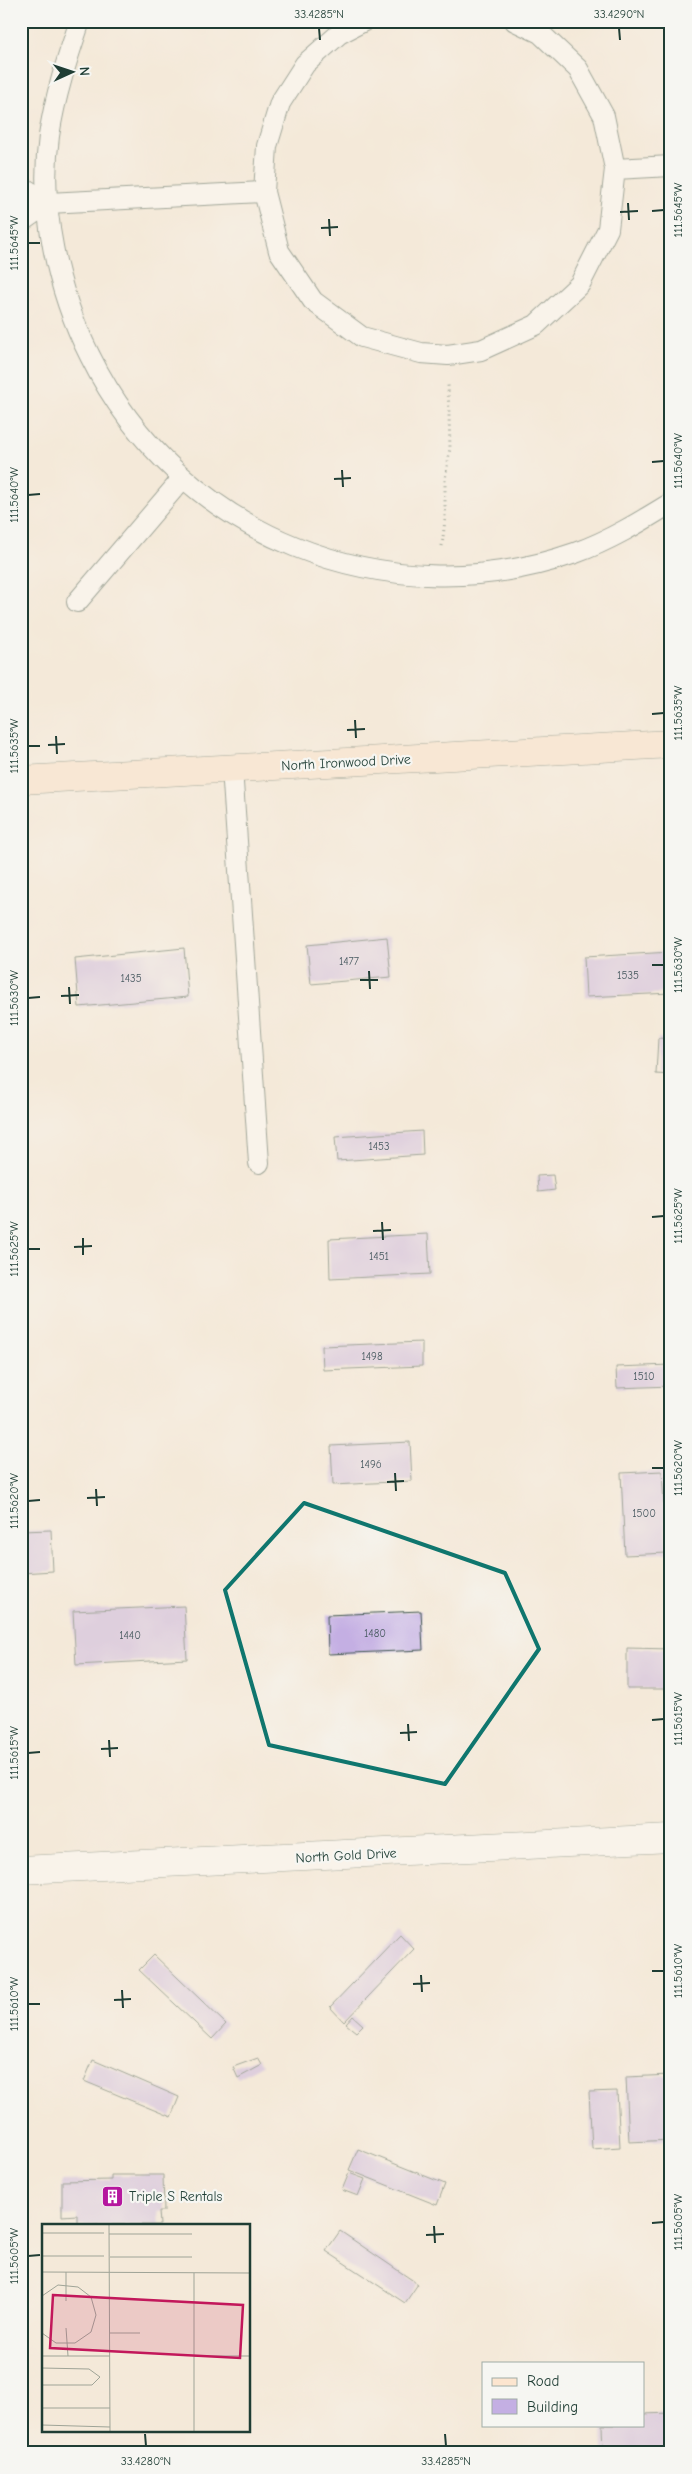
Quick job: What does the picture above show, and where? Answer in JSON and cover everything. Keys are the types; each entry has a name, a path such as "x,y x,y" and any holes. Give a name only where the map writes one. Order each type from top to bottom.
{"street":[{"name":"North Ironwood Drive","path":"21,780 671,744"},
{"name":"North Gold Drive","path":"21,1870 671,1838"}],"lane":[{"path":"80,21 62,72 49,138 48,203 56,265 78,334 102,382 138,434 182,479 230,514 283,543 339,563 399,574 439,576 458,576 518,569 576,553 630,529 671,503"},
{"path":"364,21 339,34 306,64 280,103 266,146 264,192 279,251 313,301 362,337 421,354 448,354 481,350 536,325 580,284 608,229 615,169 604,116 578,70 540,33 515,21"},
{"path":"615,169 671,166"},
{"path":"21,186 48,203"},
{"path":"21,222 48,203 264,192"},
{"path":"77,602 182,479"},
{"path":"232,768 259,1163"}],"path":[{"path":"439,576 445,520 445,480 450,448 448,354"}],"highlighted area":[{"path":"304,1503 505,1573 539,1649 445,1784 269,1745 225,1590"}],"building":[{"path":"387,937 391,977 311,984 307,945"},
{"path":"184,948 188,997 79,1007 75,959"},
{"path":"671,952 671,993 586,997 584,957"},
{"path":"658,1038 671,1039 671,1075 656,1074"},
{"path":"422,1131 423,1155 337,1161 335,1137"},
{"path":"553,1175 555,1190 538,1192 537,1176"},
{"path":"428,1234 430,1274 330,1279 329,1239"},
{"path":"422,1342 422,1366 323,1370 322,1346"},
{"path":"671,1365 671,1386 617,1388 616,1367"},
{"path":"410,1442 412,1481 333,1485 331,1446"},
{"path":"662,1471 667,1553 625,1555 621,1473"},
{"path":"51,1530 53,1571 21,1573 21,1531"},
{"path":"184,1606 187,1659 76,1665 73,1611"},
{"path":"421,1611 423,1650 328,1654 327,1615"},
{"path":"627,1648 671,1649 671,1689 627,1689"},
{"path":"400,1934 414,1949 344,2022 330,2007"},
{"path":"154,1955 226,2024 212,2039 139,1970"},
{"path":"353,2016 363,2025 356,2032 346,2024"},
{"path":"258,2058 262,2065 238,2078 233,2067"},
{"path":"93,2060 179,2097 171,2117 84,2081"},
{"path":"671,2075 671,2140 629,2142 626,2077"},
{"path":"617,2091 620,2147 592,2149 589,2092"},
{"path":"358,2149 445,2184 437,2205 349,2170"},
{"path":"349,2173 365,2179 358,2196 342,2190"},
{"name":"Triple S Rentals","path":"111,2175 163,2175 164,2211 159,2211 160,2224 77,2224 77,2215 62,2216 62,2181 111,2180"},
{"path":"340,2231 418,2284 405,2303 326,2251"},
{"path":"671,2413 671,2453 603,2453 602,2426 644,2426 644,2414"}],"place":[{"name":"Triple S Rentals","path":"113,2196"}]}
